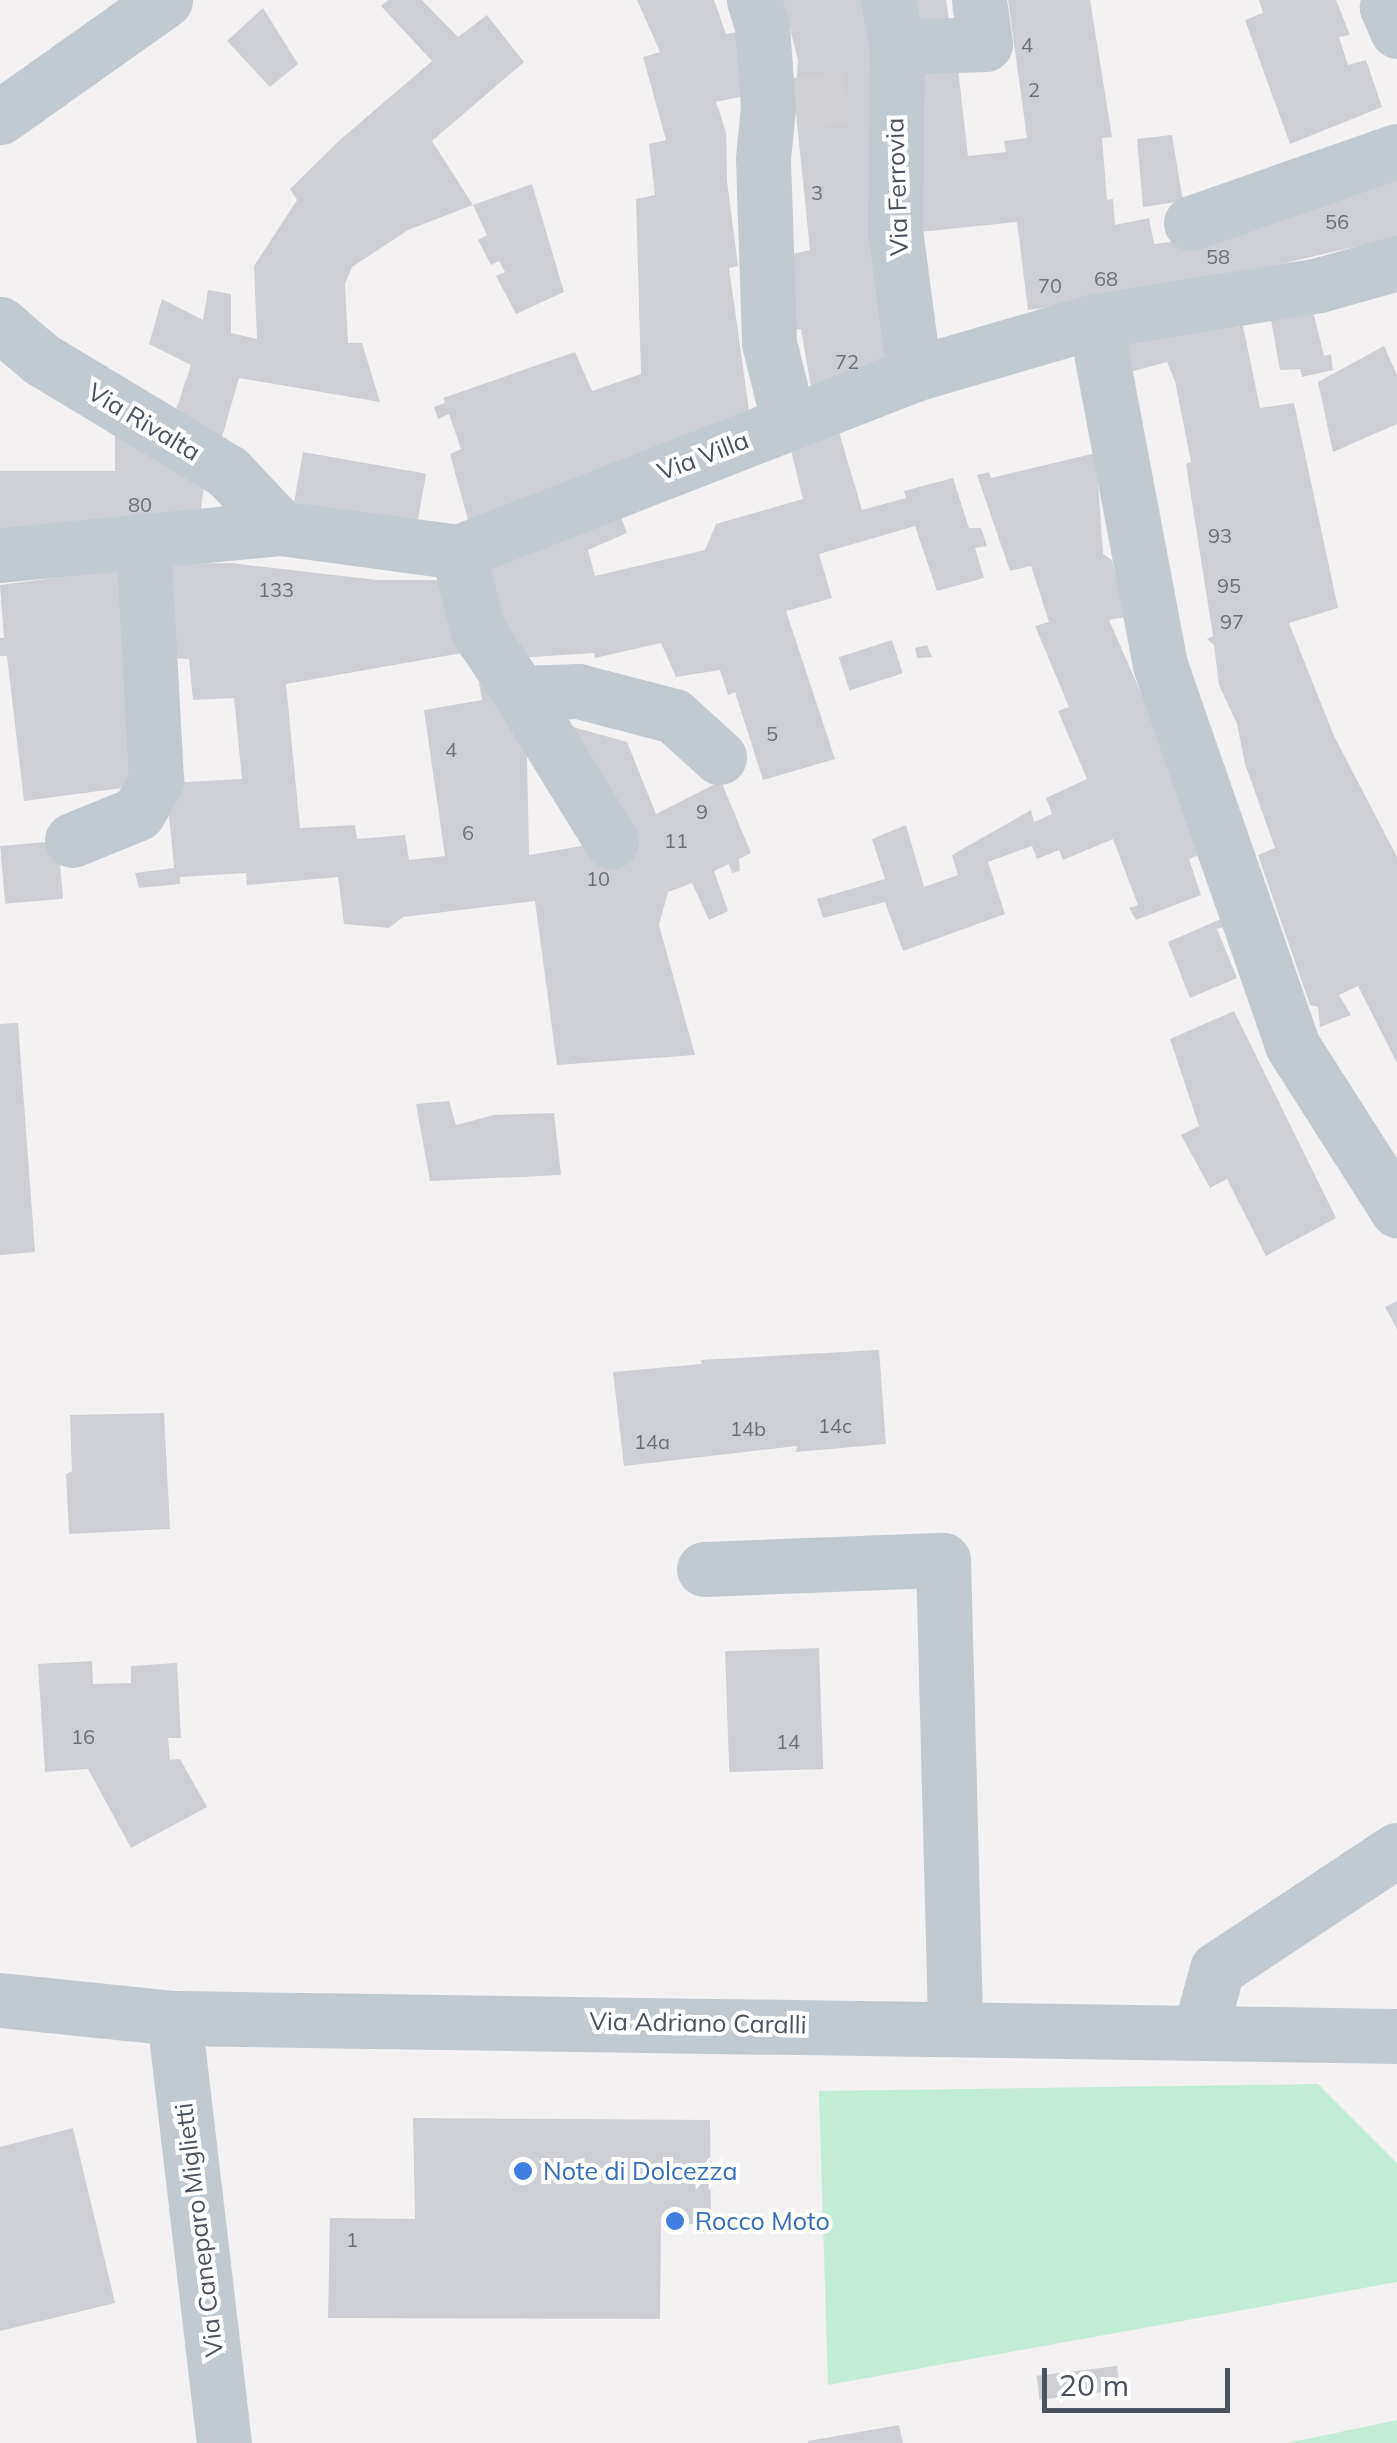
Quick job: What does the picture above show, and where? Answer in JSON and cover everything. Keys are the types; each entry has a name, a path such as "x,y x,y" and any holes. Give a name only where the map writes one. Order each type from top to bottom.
{"street":[{"path":"0,116 166,0"},
{"path":"754,0 762,27 768,106 763,159 769,343 788,422"},
{"path":"892,24 986,44 980,0"},
{"path":"1395,0 1387,6 1397,31"},
{"name":"Via Ferrovia","path":"892,24 895,230 914,374"},
{"path":"1191,222 1397,151"},
{"name":"Via Villa","path":"0,555 281,528 458,552 914,374 1094,321 1319,286 1397,262"},
{"path":"1094,321 1160,664 1292,1045 1397,1210"},
{"name":"Via Rivalta","path":"0,324 41,360 228,472 281,528"},
{"path":"72,840 138,814 156,780 143,539"},
{"path":"458,552 478,631 611,841"},
{"path":"520,694 578,691 674,716 720,756"},
{"path":"704,1569 943,1560 955,2028"},
{"path":"1200,2031 1217,1968 1397,1850"},
{"name":"Via Adriano Caralli","path":"0,2000 174,2018 1397,2036"},
{"name":"Via Caneparo Miglietti","path":"174,2018 224,2443"}],"green space":[{"path":"1318,2084 1397,2163 1397,2282 828,2385 819,2091"},
{"path":"1397,2420 1397,2443 1288,2443"}],"building":[{"path":"388,0 422,0 458,37 487,15 524,62 432,141 473,205 408,230 352,267 345,284 348,343 362,343 380,402 239,378 218,451 172,422 191,365 149,344 162,299 203,320 208,290 231,294 231,333 257,339 254,266 297,200 290,189 432,61 381,6"},
{"path":"637,0 714,0 726,34 738,32 754,94 716,102 726,132 727,181 738,266 729,268 750,417 469,524 450,454 461,449 449,414 438,419 434,407 445,403 443,398 575,352 592,391 641,374 636,199 655,195 649,144 666,140 643,57 660,52"},
{"path":"783,0 875,0 890,368 812,393 801,329 789,331 784,256 810,250 795,104 798,60"},
{"path":"898,0 946,0 950,27 923,32"},
{"path":"1008,0 1090,0 1112,137 1102,138 1107,200 1113,199 1115,225 1149,218 1154,244 1210,237 1397,173 1397,237 1142,296 1028,310 1017,222 909,233 920,73 958,69 968,156 1006,152 1004,141 1027,138"},
{"path":"1259,0 1336,0 1350,35 1339,37 1348,65 1366,60 1382,107 1290,144 1245,20 1263,13"},
{"path":"263,8 298,64 270,87 227,41"},
{"path":"1172,135 1183,201 1143,207 1137,139"},
{"path":"532,184 564,292 516,314 496,276 505,272 499,261 491,265 478,240 487,235 473,205"},
{"path":"1313,311 1324,356 1331,354 1333,370 1302,377 1300,369 1280,370 1271,320"},
{"path":"1243,326 1260,408 1294,403 1338,608 1289,623 1334,736 1397,857 1397,1063 1358,986 1339,995 1351,1015 1320,1027 1318,1007 1310,1005 1258,855 1275,848 1245,764 1237,724 1219,685 1214,645 1207,639 1213,636 1186,464 1191,462 1175,381 1167,362 1126,373 1113,340"},
{"path":"1384,346 1397,375 1397,424 1333,452 1318,382"},
{"path":"115,417 205,479 200,516 0,529 0,471 115,471"},
{"path":"836,422 862,510 906,498 904,491 953,478 969,528 981,528 987,546 975,548 984,578 937,591 915,526 819,554 832,598 786,611 835,759 763,780 735,692 728,695 720,670 676,677 661,643 595,658 594,653 517,658 477,568 616,503 627,533 588,550 595,576 705,550 716,524 803,499 788,438"},
{"path":"303,452 426,474 417,524 294,502"},
{"path":"1096,453 1103,554 1112,560 1126,617 1109,620 1210,850 1189,859 1201,895 1136,920 1129,908 1138,905 1113,839 1063,860 1059,850 1037,859 1032,846 988,862 1005,914 903,951 885,902 823,918 817,899 885,879 872,839 906,825 924,887 958,875 952,855 1031,810 1034,822 1052,814 1046,798 1087,779 1058,711 1069,707 1035,626 1049,622 1031,566 1010,571 977,475 989,472 991,478"},
{"path":"231,563 377,580 448,580 462,653 286,684 300,828 355,825 357,839 405,835 409,860 445,856 424,710 482,700 479,683 489,674 527,757 529,855 611,841 555,722 627,742 656,814 721,781 751,853 739,859 740,871 732,873 729,864 714,871 728,911 709,920 692,883 668,892 659,925 695,1055 557,1065 535,901 403,917 389,928 344,924 338,877 247,885 246,873 180,877 180,884 139,888 135,873 174,868 166,783 242,779 234,698 193,700 189,659 162,658 162,564"},
{"path":"123,569 144,785 24,801 7,656 0,656 0,638 4,638 0,585"},
{"path":"892,640 903,673 850,691 839,657"},
{"path":"927,645 932,657 917,658 915,648"},
{"path":"58,841 63,899 5,904 0,846"},
{"path":"1221,919 1223,927 1217,929 1237,978 1190,998 1168,942"},
{"path":"1234,1011 1336,1218 1266,1256 1227,1179 1210,1188 1181,1135 1199,1126 1170,1039"},
{"path":"18,1023 35,1252 0,1255 0,1024"},
{"path":"449,1101 456,1125 494,1115 554,1113 561,1175 430,1181 416,1104"},
{"path":"1397,1301 1397,1329 1385,1307"},
{"path":"879,1350 886,1444 796,1452 797,1446 624,1466 613,1372 702,1364 701,1360"},
{"path":"164,1413 170,1529 69,1534 66,1474 72,1471 70,1415"},
{"path":"819,1648 823,1769 729,1772 725,1651"},
{"path":"92,1661 93,1684 131,1683 131,1666 177,1663 181,1738 168,1738 170,1760 180,1759 207,1807 131,1848 88,1769 45,1772 38,1664"},
{"path":"413,2118 710,2120 711,2224 661,2224 660,2319 328,2318 330,2218 415,2219"},
{"path":"73,2128 115,2303 0,2331 0,2147"},
{"path":"1117,2366 1120,2390 1040,2400 1037,2376"},
{"path":"899,2425 903,2443 808,2443 808,2441"}],"tunnel":[{"path":"795,104 876,93"}],"place":[{"name":"Note di Dolcezza","path":"523,2171"},
{"name":"Rocco Moto","path":"675,2221"}]}
